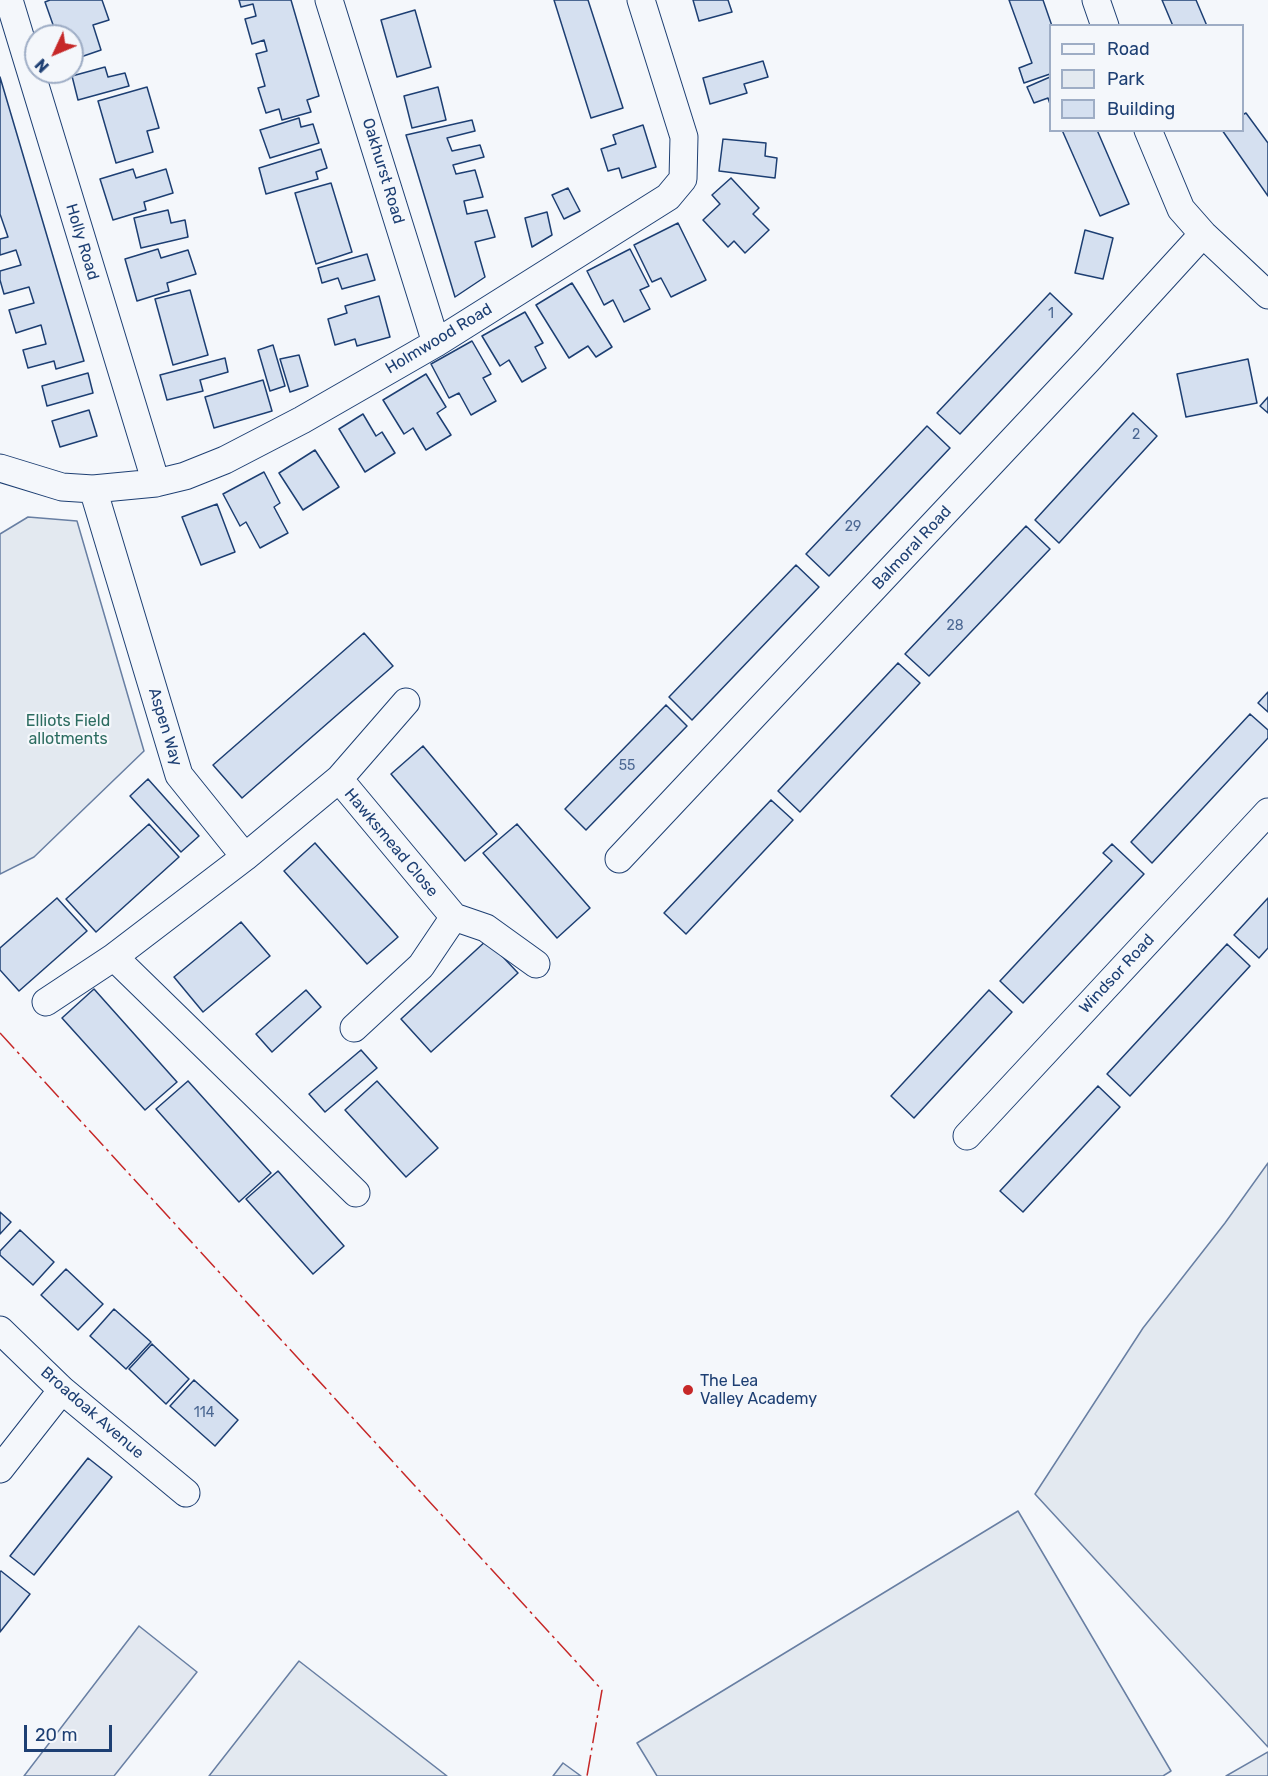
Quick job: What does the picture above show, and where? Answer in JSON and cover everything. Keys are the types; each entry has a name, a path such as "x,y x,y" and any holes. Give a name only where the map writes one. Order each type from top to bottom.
{"street":[{"name":"Holly Road","path":"9,0 156,483"},
{"name":"Oakhurst Road","path":"329,0 436,343"},
{"name":"Holmwood Road","path":"0,468 62,487 93,489 156,483 185,476 225,460 302,420 436,343 668,197 683,178 684,137 641,0"},
{"path":"1096,0 1105,24"},
{"path":"1149,132 1181,209 1203,234 1268,296"},
{"name":"Balmoral Road","path":"619,859 1072,378 1203,234"},
{"name":"Aspen Way","path":"93,489 179,775 245,857"},
{"path":"339,779 406,702"},
{"name":"Hawksmead Close","path":"245,857 339,779 454,917"},
{"name":"Windsor Road","path":"966,1136 1268,812"},
{"path":"46,1002 114,957 245,857"},
{"path":"354,1028 421,966 454,917 486,928 536,963"},
{"path":"114,957 356,1193"},
{"name":"Broadoak Avenue","path":"0,1330 62,1390 186,1493"},
{"path":"0,1469 62,1390"}],"green space":[{"name":"Elliots Field allotments","path":"28,517 77,521 144,751 34,857 0,874 0,534"},
{"path":"1268,1163 1268,1747 1035,1494 1143,1328 1225,1223"},
{"path":"1018,1511 1171,1771 1163,1776 657,1776 637,1743"},
{"path":"299,1661 447,1776 209,1776"},
{"path":"1268,1752 1268,1776 1226,1776"},
{"path":"563,1763 581,1776 553,1776"}],"shaded area":[{"path":"139,1626 197,1672 114,1776 24,1776"}],"building":[{"path":"50,0 102,0 109,20 93,25 101,50 84,56 84,24 53,24 45,2"},
{"path":"239,0 291,0 319,96 307,100 311,112 282,120 279,109 266,113 258,88 265,86 256,54 267,51 264,40 252,44 245,19 256,16 253,4 241,7"},
{"path":"554,0 588,0 623,108 591,118"},
{"path":"693,0 728,0 732,12 699,21"},
{"path":"1009,0 1043,0 1051,24 1049,24 1049,74 1024,83 1019,68 1032,63"},
{"path":"1162,0 1196,0 1206,24 1172,24"},
{"path":"415,10 431,67 397,77 381,20"},
{"path":"763,61 768,77 744,84 747,93 710,104 703,78"},
{"path":"105,67 108,77 125,73 129,86 78,100 74,84 84,84 84,73"},
{"path":"0,77 84,361 56,369 54,361 28,368 23,350 46,344 41,325 16,333 9,310 34,303 29,287 4,294 0,280 0,271 21,265 16,250 0,255 0,239 8,237 0,214"},
{"path":"1049,77 1049,101 1048,98 1034,103 1027,87"},
{"path":"147,87 159,128 147,131 153,152 116,163 98,101"},
{"path":"438,87 446,120 412,128 404,96"},
{"path":"1246,113 1268,143 1268,196 1223,132 1244,132 1244,114"},
{"path":"299,118 301,127 313,124 319,143 270,158 260,130"},
{"path":"472,120 475,131 447,138 452,151 480,145 484,157 453,165 456,174 475,170 483,197 464,201 467,214 487,210 495,237 475,242 485,277 455,297 406,135"},
{"path":"643,125 656,167 622,178 619,168 608,171 601,149 616,144 613,135"},
{"path":"1063,132 1098,132 1129,204 1100,216"},
{"path":"723,139 766,143 765,156 777,158 775,178 719,171"},
{"path":"321,149 327,168 316,172 318,179 266,194 259,168"},
{"path":"133,169 136,178 166,169 173,193 144,202 146,210 113,220 100,179"},
{"path":"731,178 759,208 753,214 769,230 745,253 734,241 728,247 703,220 720,204 712,195"},
{"path":"331,183 352,252 316,264 295,193"},
{"path":"568,188 580,211 564,219 552,195"},
{"path":"168,210 171,223 185,220 188,237 141,248 134,218"},
{"path":"547,212 552,235 532,247 525,218"},
{"path":"678,223 706,280 671,297 661,278 652,282 634,245"},
{"path":"1085,230 1113,238 1103,279 1075,273"},
{"path":"158,249 161,258 188,250 196,274 167,283 169,291 137,301 125,259"},
{"path":"630,249 649,286 640,290 650,309 624,322 613,300 604,305 587,271"},
{"path":"367,254 375,280 342,289 338,278 322,283 318,268"},
{"path":"572,283 612,347 596,357 588,346 569,358 536,305"},
{"path":"190,290 208,355 173,365 155,299"},
{"path":"1050,293 1072,314 960,434 937,413"},
{"path":"379,296 390,337 357,346 355,339 335,345 328,319 347,313 345,306"},
{"path":"525,312 543,343 535,347 546,368 522,382 509,360 500,366 482,336"},
{"path":"472,341 491,374 483,378 496,401 471,415 459,393 449,398 431,364"},
{"path":"273,345 285,386 270,391 258,350"},
{"path":"299,355 308,386 290,392 280,359"},
{"path":"225,358 228,372 200,380 203,391 167,400 160,375"},
{"path":"1248,359 1257,403 1186,417 1177,374"},
{"path":"88,373 93,393 47,406 42,386"},
{"path":"426,374 446,407 437,413 451,435 426,450 413,428 404,434 383,400"},
{"path":"263,380 272,411 214,428 205,397"},
{"path":"1268,397 1268,413 1260,406"},
{"path":"89,410 97,436 60,447 52,421"},
{"path":"1133,413 1157,436 1059,543 1035,520"},
{"path":"363,414 376,436 382,432 395,453 365,472 339,429"},
{"path":"927,426 950,448 829,576 806,554"},
{"path":"315,450 339,487 303,510 279,473"},
{"path":"264,472 280,503 274,507 288,533 260,548 246,522 240,526 223,494"},
{"path":"217,504 235,552 201,565 182,517"},
{"path":"1026,526 1050,549 929,676 905,654"},
{"path":"796,565 819,587 692,720 669,697"},
{"path":"364,633 393,666 242,798 213,765"},
{"path":"898,663 920,683 800,812 778,791"},
{"path":"1268,692 1268,712 1258,703"},
{"path":"666,705 687,726 586,830 565,809"},
{"path":"1250,714 1268,730 1268,738 1152,863 1131,842"},
{"path":"423,746 497,834 465,861 391,774"},
{"path":"148,779 199,836 181,852 130,796"},
{"path":"771,800 793,820 686,934 664,913"},
{"path":"149,824 179,857 96,932 66,899"},
{"path":"517,824 590,908 557,938 483,853"},
{"path":"315,843 398,937 367,964 284,871"},
{"path":"1112,844 1144,874 1023,1003 1000,981 1112,861 1103,853"},
{"path":"57,898 87,931 19,991 0,970 0,948"},
{"path":"1268,898 1268,948 1259,958 1234,935"},
{"path":"241,922 270,956 203,1012 174,977"},
{"path":"487,940 518,973 431,1052 401,1019"},
{"path":"1227,944 1250,966 1130,1096 1107,1074"},
{"path":"94,989 177,1082 145,1110 62,1018"},
{"path":"306,990 321,1007 272,1052 256,1034"},
{"path":"989,990 1012,1012 914,1118 891,1096"},
{"path":"361,1050 377,1068 325,1112 309,1094"},
{"path":"188,1081 271,1173 239,1202 156,1109"},
{"path":"377,1081 438,1148 406,1177 345,1110"},
{"path":"1098,1086 1120,1107 1023,1212 1000,1191"},
{"path":"278,1171 344,1246 313,1274 246,1199"},
{"path":"0,1212 11,1222 0,1234"},
{"path":"20,1230 54,1262 33,1285 0,1255 0,1251"},
{"path":"66,1269 103,1304 78,1330 41,1295"},
{"path":"114,1309 151,1342 126,1369 90,1336"},
{"path":"152,1344 189,1379 166,1404 129,1369"},
{"path":"194,1380 238,1420 215,1446 170,1406"},
{"path":"88,1458 112,1477 34,1575 10,1556"},
{"path":"0,1572 30,1594 0,1632"}],"power":[{"path":"0,1033 602,1690 587,1776"}],"place":[{"name":"The Lea Valley Academy","path":"688,1390"}]}
